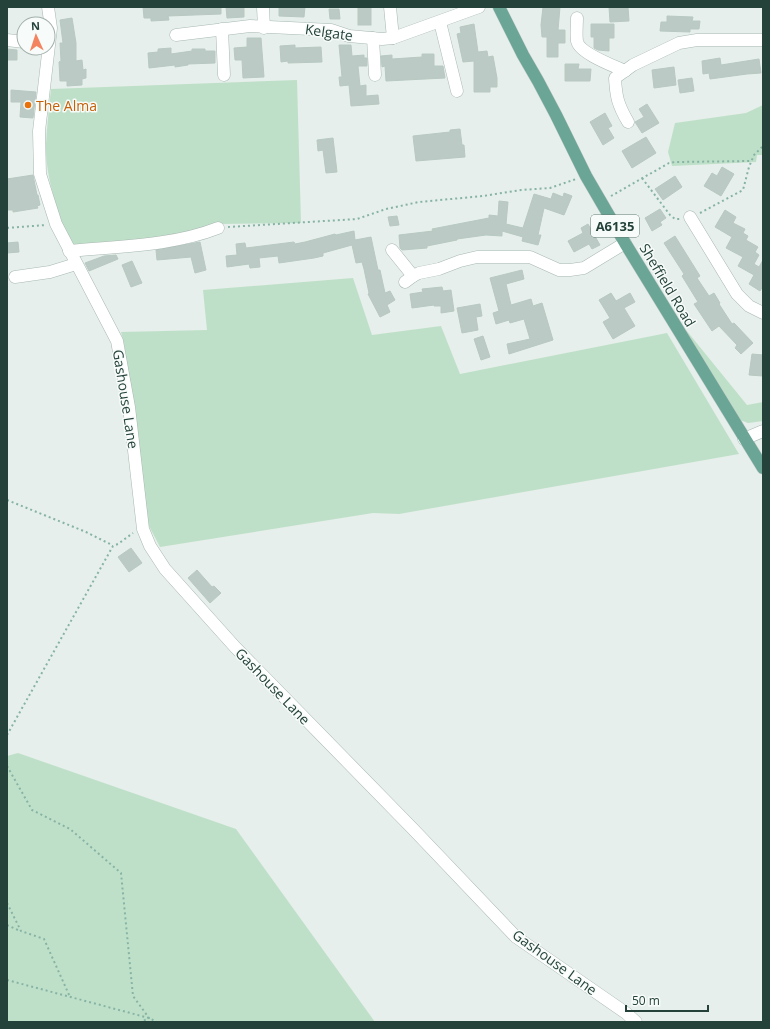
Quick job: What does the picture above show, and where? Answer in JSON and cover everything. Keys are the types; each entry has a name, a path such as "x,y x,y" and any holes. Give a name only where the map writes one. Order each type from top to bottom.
{"main road":[{"name":"Sheffield Road","path":"499,7 523,55 556,114 586,176 625,243 763,468"}],"street":[{"path":"263,7 264,28"},
{"path":"390,7 393,38"},
{"name":"Kelgate","path":"176,35 250,26 264,28 331,30 349,36 393,38 479,7"},
{"path":"577,18 577,41 579,46 585,52 625,71"},
{"path":"440,22 457,91"},
{"path":"222,29 224,75"},
{"path":"373,38 375,75"},
{"path":"628,122 619,106 616,94 615,78 625,71 678,43 697,40 763,40"},
{"name":"Gashouse Lane","path":"47,56 39,131 40,174 56,224 117,341 129,407 143,529 150,546 165,569 235,648 516,936 626,1013 636,1022"},
{"path":"690,218 737,294 749,306 763,313"},
{"path":"69,251 164,241 203,234 218,228"},
{"path":"392,250 409,279 419,273 439,269 460,261 477,257 530,257 560,270 584,268 625,243"},
{"path":"15,276 50,272 76,264"},
{"path":"744,439 763,432"}],"path":[{"path":"642,178 670,215 676,219 690,218 743,190 751,161 754,155 763,146"},
{"path":"601,202 669,163 751,161"},
{"path":"218,228 357,219 386,209 419,202 550,188 586,176"},
{"path":"7,228 56,224"},
{"path":"7,500 86,532 113,546"},
{"path":"7,735 113,546 134,532 143,529"},
{"path":"7,766 32,810 70,829 121,873 133,996 149,1018"},
{"path":"7,903 21,931"},
{"path":"7,926 44,939 70,997"},
{"path":"7,980 149,1018 157,1022"},
{"path":"141,1022 149,1018"}],"green space":[{"path":"297,80 301,223 220,224 156,238 70,245 50,183 46,157 47,124 51,89"},
{"path":"763,105 763,155 757,155 756,162 672,166 668,152 675,123 746,113"},
{"path":"353,278 372,335 441,326 460,374 667,333 739,454 399,514 373,513 160,547 148,524 124,343 121,332 207,330 203,290"},
{"path":"683,330 686,330 747,405 763,402 763,421 748,423 740,420"},
{"path":"18,753 236,829 375,1022 7,1022 7,756"}],"building":[{"path":"143,7 221,7 221,14 168,16 169,20 151,21 151,18 144,18"},
{"path":"226,7 244,7 244,17 227,18"},
{"path":"279,7 305,7 304,17 279,16"},
{"path":"358,7 371,7 371,25 358,25"},
{"path":"543,7 560,7 558,30 565,30 565,43 558,43 558,57 547,57 547,37 542,37 541,25"},
{"path":"609,7 628,7 629,21 610,22"},
{"path":"329,9 339,9 340,19 330,19"},
{"path":"667,16 693,17 692,21 700,21 699,29 690,29 690,32 660,31 661,22 667,22"},
{"path":"72,18 76,43 76,61 82,60 83,70 86,69 86,78 82,79 82,85 67,86 67,81 60,81 60,43 63,43 60,20"},
{"path":"474,24 478,52 487,51 488,57 493,56 497,87 490,87 490,92 474,92 474,61 463,62 457,34 461,33 460,27"},
{"path":"591,24 614,24 614,38 609,38 609,51 594,48 594,37 591,37"},
{"path":"247,38 261,38 264,77 243,78 242,60 235,60 234,48 247,47"},
{"path":"295,45 295,48 321,47 322,62 281,62 280,46"},
{"path":"339,45 351,45 352,56 364,55 364,58 367,58 367,66 358,66 360,86 366,85 366,96 378,95 379,104 351,106 349,85 340,86 339,77 342,77"},
{"path":"171,48 171,54 192,51 192,49 215,51 215,63 149,68 148,53 158,52 158,49"},
{"path":"7,49 16,50 17,60 7,60"},
{"path":"422,54 434,54 434,66 443,66 445,78 386,81 385,66 382,67 381,56 392,55 392,59 422,57"},
{"path":"720,58 721,65 759,59 761,73 710,79 709,73 703,74 702,61"},
{"path":"565,64 579,64 578,69 591,69 590,81 565,81"},
{"path":"674,67 676,85 654,88 652,70"},
{"path":"692,78 694,91 680,93 678,80"},
{"name":"The Alma","path":"11,90 36,92 33,118 20,117 21,102 11,102"},
{"path":"647,104 659,123 642,133 635,122 644,117 639,109"},
{"path":"605,113 612,126 608,128 614,138 603,145 590,122"},
{"path":"460,129 465,157 416,161 413,136 450,132 450,130"},
{"path":"646,137 656,153 632,168 622,151"},
{"path":"333,138 337,172 326,173 323,150 318,151 317,140"},
{"path":"722,167 734,174 721,196 704,186 712,173 717,176"},
{"path":"33,175 40,205 37,206 38,208 13,212 13,210 7,210 7,179"},
{"path":"675,176 682,187 663,200 655,189"},
{"path":"553,193 563,197 564,193 572,196 564,215 544,208 538,235 541,235 538,245 522,241 523,237 502,231 502,236 486,235 457,239 427,246 427,248 402,250 400,248 399,235 433,231 432,229 489,218 489,215 498,216 499,201 508,202 506,224 523,228 534,194 551,199"},
{"path":"660,209 666,218 660,222 662,225 652,231 645,218"},
{"path":"725,210 736,217 733,223 745,229 743,233 748,236 746,240 758,247 755,252 759,255 754,264 759,267 763,260 763,286 760,291 749,284 754,275 738,266 743,257 726,248 732,237 715,227"},
{"path":"397,216 399,225 390,226 388,217"},
{"path":"588,224 600,245 592,249 589,244 574,252 568,241 583,233 581,228"},
{"path":"354,231 355,240 371,237 378,270 380,270 385,293 390,291 395,300 387,305 390,312 380,317 368,294 362,262 356,263 352,245 323,253 323,256 314,258 279,263 278,256 259,258 260,267 250,268 249,264 227,267 226,256 237,255 236,244 245,243 246,248 294,242 295,244"},
{"path":"675,236 700,276 697,278 709,296 714,293 732,324 734,323 753,343 741,354 735,348 737,345 719,326 712,331 694,304 698,302 682,276 684,274 664,243"},
{"path":"18,242 19,252 7,253 7,243"},
{"path":"200,242 206,270 195,273 191,257 157,260 156,250"},
{"path":"116,255 118,259 89,271 85,263 104,256"},
{"path":"132,261 142,283 131,287 122,265"},
{"path":"522,270 524,279 506,284 511,305 531,299 533,306 542,303 553,340 509,354 507,344 530,339 524,319 510,323 509,320 496,324 493,313 499,311 490,278"},
{"path":"442,287 443,291 451,290 454,311 441,313 441,306 434,305 412,308 410,294 423,292 422,289"},
{"path":"611,293 616,301 630,293 635,302 624,308 635,326 613,339 603,322 610,318 599,300"},
{"path":"480,304 482,316 476,317 478,330 462,333 457,308"},
{"path":"483,336 490,357 481,360 474,339"},
{"path":"752,354 763,355 763,376 749,375"},
{"path":"131,548 142,563 129,572 118,557"},
{"path":"197,570 212,587 214,586 221,593 210,603 188,578"}],"place":[{"name":"The Alma","path":"28,105"}]}
